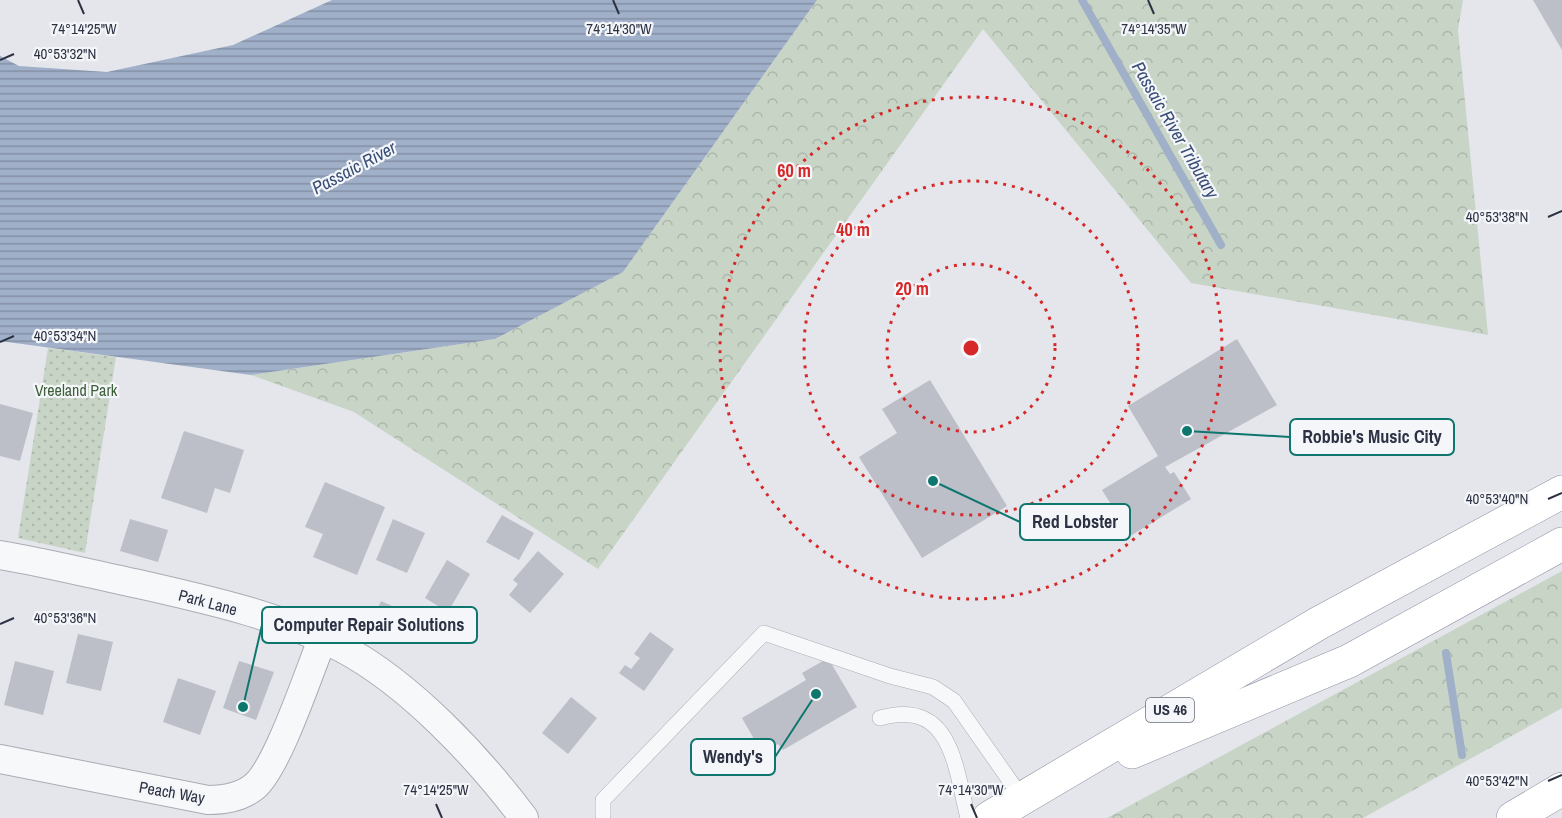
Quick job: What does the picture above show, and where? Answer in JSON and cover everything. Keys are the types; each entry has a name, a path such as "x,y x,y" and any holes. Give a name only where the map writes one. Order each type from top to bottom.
{"highway":[{"name":"US 46","path":"989,818 1319,623 1562,492"},
{"path":"1022,798 1348,661 1562,544"},
{"path":"1513,818 1562,789"}],"street":[{"name":"Park Lane","path":"0,555 200,598 278,622 342,648 391,681 433,717 524,818"},
{"name":"Peach Way","path":"0,759 208,800 223,800 244,793 256,785 270,767 322,640"}],"lane":[{"path":"603,816 603,800 764,633 890,676 933,687 954,701 1022,798"},
{"path":"880,718 896,714 921,716 943,733 953,759 968,818"}],"green space":[{"path":"817,0 1463,0 1458,30 1488,335 1191,283 983,29 598,569 354,412 251,375 495,339 623,272"},
{"name":"Vreeland Park","path":"48,348 116,357 85,553 18,538"},
{"path":"1562,571 1562,708 1363,818 1107,818"}],"water":[{"name":"Passaic River","path":"332,0 817,0 623,272 495,339 251,375 0,341 0,56 19,66 107,72 233,45"}],"building":[{"path":"1533,0 1562,0 1562,50"},
{"path":"1237,339 1277,405 1165,467 1170,474 1174,472 1191,499 1127,538 1110,511 1114,509 1102,490 1158,456 1128,406"},
{"path":"930,380 1007,506 922,558 859,457 897,433 882,409"},
{"path":"0,404 33,413 20,461 0,456"},
{"path":"184,431 244,450 230,493 215,488 207,513 161,498"},
{"path":"325,482 385,507 357,575 313,557 323,534 305,527"},
{"path":"502,515 534,533 519,560 486,542"},
{"path":"130,519 168,530 158,562 120,551"},
{"path":"393,519 425,533 407,573 376,560"},
{"path":"538,551 564,574 530,613 509,595 518,584 513,580"},
{"path":"447,560 470,574 448,612 425,598"},
{"path":"381,601 399,609 387,636 369,628"},
{"path":"650,632 674,649 644,691 619,673 625,665 631,669 640,658 634,654"},
{"path":"78,634 113,642 101,691 66,683"},
{"path":"828,658 857,707 783,750 778,744 762,753 742,718 806,680 802,673"},
{"path":"15,661 54,671 43,715 4,705"},
{"path":"239,661 274,672 256,720 223,708"},
{"path":"178,678 216,691 200,735 163,722"},
{"path":"571,697 597,718 568,754 542,733"}],"waterway":[{"name":"Passaic River Tributary","path":"1082,0 1221,245"},
{"name":"Passaic River Tributary","path":"1446,653 1462,755"}],"place":[{"name":"Robbie's Music City","path":"1187,431"},
{"name":"Red Lobster","path":"933,481"},
{"name":"Wendy's","path":"816,694"},
{"name":"Computer Repair Solutions","path":"243,707"}]}
